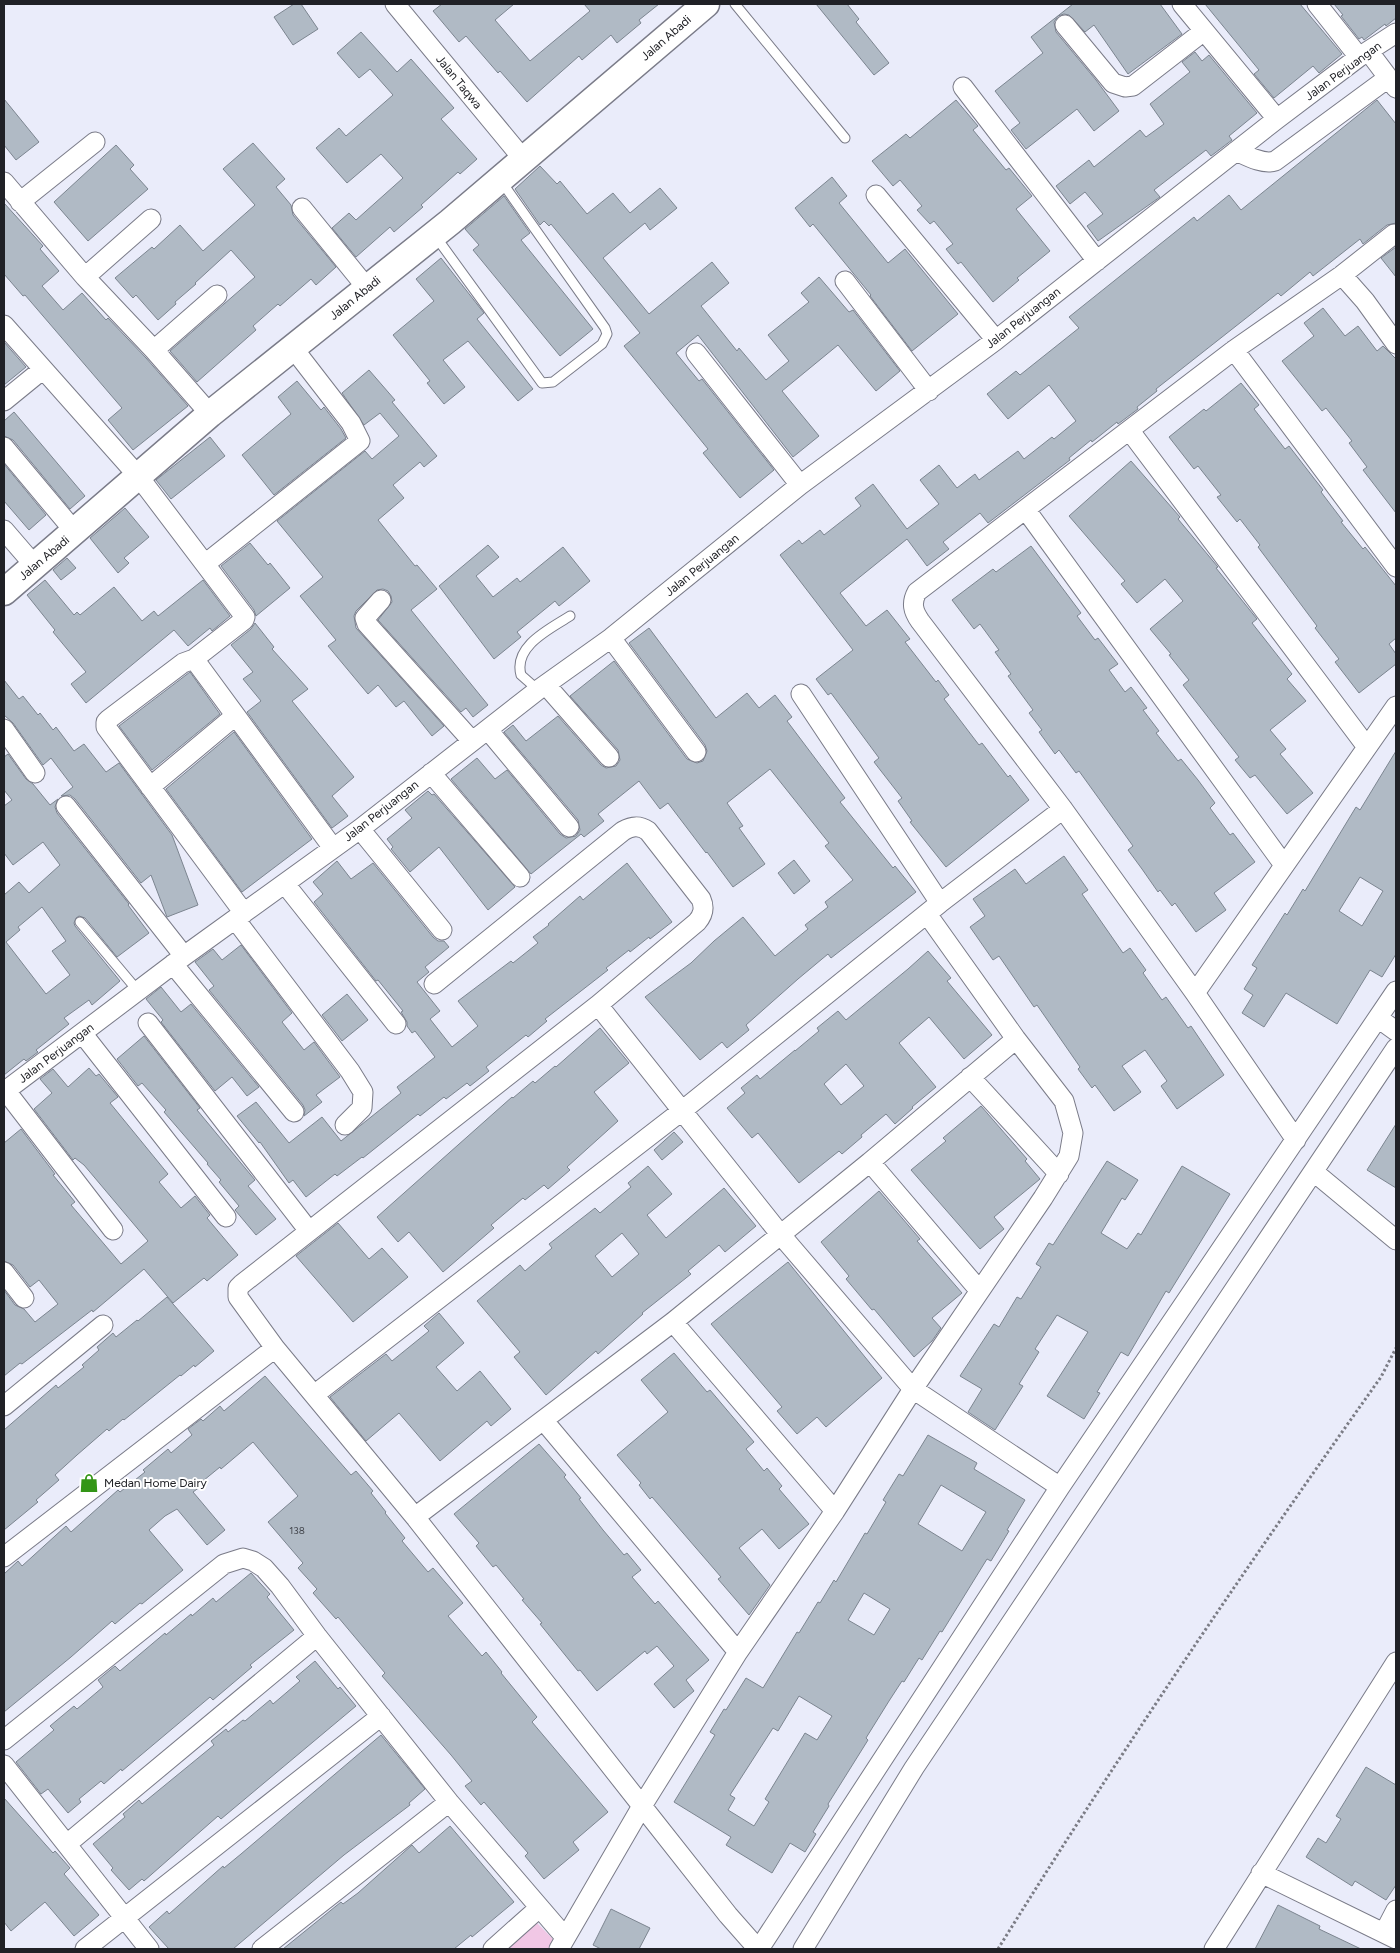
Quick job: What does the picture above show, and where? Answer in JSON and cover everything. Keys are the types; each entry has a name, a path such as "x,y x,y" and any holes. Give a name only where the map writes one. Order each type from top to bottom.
{"street":[{"name":"Jalan Abadi","path":"4,592 210,414 435,234 706,4"},
{"path":"1182,4 1277,119"},
{"path":"1236,151 1270,163 1275,161 1392,83 1317,4"},
{"name":"Jalan Taqwa","path":"398,5 524,160"},
{"path":"1065,25 1113,83 1125,87 1133,86 1204,31"},
{"name":"Jalan Perjuangan","path":"5,1092 178,960 360,829 431,772 611,638 800,485 929,391 1277,119 1396,32"},
{"path":"963,87 1097,261"},
{"path":"20,202 95,142"},
{"path":"4,182 85,277 154,350 210,414"},
{"path":"876,195 996,340"},
{"path":"302,208 367,288"},
{"path":"85,277 151,219"},
{"path":"1296,1140 1195,993 1062,808 920,621 913,607 917,592 1234,350 1342,275 1394,234"},
{"path":"1342,275 1365,301 1396,344"},
{"path":"845,281 929,391"},
{"path":"154,350 217,295"},
{"path":"4,325 139,477 245,619 194,660 183,663 106,722 108,732 150,787 363,1092 362,1108 345,1125"},
{"path":"205,564 360,441 351,423 293,348"},
{"path":"1234,350 1396,567"},
{"path":"696,353 800,485"},
{"path":"4,401 42,370"},
{"path":"1130,431 1367,747"},
{"path":"4,447 75,532"},
{"path":"1026,510 1284,865"},
{"path":"4,530 35,566"},
{"path":"381,600 365,618 367,624 472,741"},
{"path":"611,638 696,752"},
{"path":"194,660 333,848"},
{"path":"542,688 609,757"},
{"path":"4,1740 224,1564 234,1559 243,1558 253,1561 264,1568 280,1586 381,1716 538,1908 562,1943 642,1806 738,1652 835,1511 913,1389 1069,1156 1073,1133 1064,1101 1016,1039 801,694"},
{"path":"1195,993 1396,706"},
{"path":"150,787 235,716"},
{"path":"4,729 35,772"},
{"path":"488,730 569,827"},
{"path":"431,772 520,877"},
{"path":"66,806 178,960 294,1112"},
{"path":"314,1395 683,1110 934,908 1062,808"},
{"path":"434,984 630,827 641,827 648,831 701,899 703,911 697,922 598,1005 238,1288 237,1293 240,1302 275,1348 415,1517 728,1915 759,1949 1060,1486 1396,991"},
{"path":"360,829 442,930"},
{"path":"285,884 396,1024"},
{"path":"598,1005 780,1234 913,1389 1060,1486"},
{"path":"1378,1018 1396,1031"},
{"path":"148,1023 309,1231"},
{"path":"82,1033 226,1217"},
{"path":"415,1517 673,1322 870,1162 1016,1039"},
{"path":"803,1949 914,1768 1396,1048"},
{"path":"970,1077 1058,1174"},
{"path":"5,1092 113,1230"},
{"path":"870,1162 979,1290"},
{"path":"1314,1172 1396,1240"},
{"path":"4,1272 24,1298"},
{"path":"1202,1278 1230,1294"},
{"path":"673,1322 835,1511"},
{"path":"4,1406 103,1325"},
{"path":"4,1557 275,1348"},
{"path":"544,1421 738,1652"},
{"path":"67,1844 317,1636"},
{"path":"1214,1949 1396,1662"},
{"path":"85,1949 381,1716"},
{"path":"886,1751 914,1768"},
{"path":"4,1765 149,1949"},
{"path":"262,1949 450,1802"},
{"path":"1261,1873 1390,1936 1396,1910"},
{"path":"493,1949 538,1908"}],"lane":[{"path":"735,4 845,138"},
{"path":"435,234 542,383 553,382 602,344 607,334 605,328 500,180"},
{"path":"542,688 521,675 520,662 527,647 542,633 570,616"},
{"path":"80,922 138,991"}],"path":[{"path":"998,1949 1145,1721 1381,1377 1396,1348"}],"shaded area":[{"path":"537,1923 559,1945 556,1949 505,1949"}],"building":[{"path":"294,4 301,4 318,29 293,45 274,17"},
{"path":"442,4 514,4 495,20 530,61 590,11 584,4 659,4 639,20 641,23 617,43 611,35 582,60 579,56 527,102 500,71 498,73 466,36 459,42 433,11"},
{"path":"816,4 847,4 859,19 856,22 889,63 874,75"},
{"path":"1073,4 1160,4 1182,34 1128,74 1094,25 1085,32 1069,15 1058,16 1054,22 1056,32 1119,111 1094,131 1077,109 1026,149 1011,130 1020,123 995,91 1043,53 1031,37"},
{"path":"1205,4 1300,4 1342,54 1319,73 1313,66 1274,98 1254,74 1259,70"},
{"path":"1334,4 1396,4 1396,18 1364,40 1362,37 1359,39"},
{"path":"361,32 397,72 411,59 454,108 441,119 477,159 460,174 458,172 421,205 423,207 394,232 390,227 356,257 332,228 349,213 356,220 403,178 381,154 347,183 316,148 339,128 346,136 393,95 370,69 359,78 337,53"},
{"path":"1195,52 1202,61 1209,55 1257,113 1229,136 1232,140 1211,156 1206,150 1154,190 1160,197 1098,241 1087,226 1103,214 1085,192 1070,204 1056,186 1089,160 1094,167 1140,130 1146,137 1164,124 1150,104 1190,72 1182,62"},
{"path":"4,99 39,142 16,160 4,145"},
{"path":"956,100 978,126 973,130 1006,170 1009,168 1032,196 1016,209 1050,251 1017,278 1019,280 993,302 961,262 958,264 946,249 953,244 934,221 930,224 917,210 922,206 900,180 893,186 872,161 906,134 910,138"},
{"path":"1377,100 1396,124 1396,223 1387,225 1363,244 1360,239 1313,276 1310,272 1281,296 1278,293 1156,389 1157,391 1137,407 1138,409 1118,424 1117,422 1092,442 1091,440 1069,458 1070,460 988,523 980,513 943,542 949,549 927,566 907,539 840,593 866,626 887,610 910,639 905,642 936,682 938,680 949,695 944,699 979,745 982,743 1008,777 1010,775 1029,800 946,867 910,822 912,821 898,801 902,798 874,762 879,758 831,693 828,695 816,679 853,650 780,555 799,540 802,544 820,530 824,535 861,506 855,498 873,484 907,529 939,504 920,480 939,465 957,488 975,474 979,480 1018,451 1024,459 1052,437 1054,439 1076,421 1049,385 1008,419 987,394 1016,371 1020,375 1079,328 1069,317 1194,217 1197,221 1229,195 1241,210"},
{"path":"253,143 285,179 276,187 291,205 293,215 336,267 316,285 311,279 280,306 278,304 253,326 256,330 197,382 170,351 255,277 231,250 158,320 136,295 133,298 115,278 152,247 154,249 180,225 203,251 255,205 223,169"},
{"path":"116,145 134,165 130,169 148,189 88,241 54,202"},
{"path":"540,166 557,184 560,181 587,214 613,193 630,213 660,188 677,208 650,230 645,223 603,258 649,314 712,262 729,283 701,306 737,351 739,348 766,380 789,361 768,335 809,302 801,293 819,277 849,312 853,310 900,371 876,391 838,345 782,391 819,436 793,457 698,335 676,353 699,381 702,379 774,470 740,498 703,453 708,449 624,346 640,333 551,224 549,226 544,221 540,225 515,189"},
{"path":"832,177 847,196 839,203 888,263 905,249 958,314 912,351 871,295 813,224 810,227 795,208"},
{"path":"504,196 530,233 521,240 593,329 560,356 473,250 479,245 465,229"},
{"path":"4,203 43,246 40,249 59,271 42,286 63,310 82,293 106,320 108,318 146,358 188,406 133,450 108,420 122,408 25,295 23,296 4,274"},
{"path":"1396,247 1396,277 1381,258"},
{"path":"441,258 484,313 477,319 533,389 518,401 468,341 443,360 465,387 444,404 427,383 430,381 393,335 434,301 416,279"},
{"path":"1323,308 1345,336 1358,326 1377,351 1383,346 1396,359 1396,513 1363,470 1367,467 1349,443 1352,441 1326,408 1322,411 1282,361 1314,336 1304,323"},
{"path":"4,342 26,367 4,385"},
{"path":"369,370 395,400 392,402 437,456 424,467 420,462 393,485 404,498 378,520 415,566 417,565 437,589 411,610 488,705 473,717 466,708 461,712 378,620 392,602 388,591 383,589 377,590 356,611 354,616 356,628 444,726 432,736 404,701 396,707 378,685 368,694 328,646 336,640 300,596 323,577 277,521 365,451 372,459 399,436 380,413 364,425 342,393"},
{"path":"297,381 321,410 324,407 346,438 274,495 242,455 291,414 278,397"},
{"path":"1241,383 1259,405 1254,409 1285,449 1289,446 1323,490 1321,492 1343,521 1341,522 1363,549 1365,547 1396,586 1396,638 1389,644 1396,654 1396,664 1359,693 1335,662 1339,659 1315,628 1317,626 1258,547 1260,545 1240,519 1237,522 1217,497 1221,495 1198,466 1194,469 1169,437"},
{"path":"14,412 85,496 70,509 13,440 4,436 4,421"},
{"path":"210,437 225,456 171,499 156,480"},
{"path":"1131,461 1180,517 1178,519 1218,567 1216,568 1257,619 1252,623 1292,674 1287,679 1306,701 1270,730 1286,749 1280,754 1313,793 1287,814 1255,775 1250,778 1235,760 1239,757 1183,685 1189,680 1150,629 1183,601 1165,579 1137,603 1121,584 1125,581 1069,516"},
{"path":"4,464 46,515 29,530 4,501"},
{"path":"125,508 149,537 124,558 129,563 118,573 90,538"},
{"path":"250,543 268,565 270,563 290,588 256,616 254,610 221,566"},
{"path":"488,545 499,557 476,576 493,597 517,578 520,582 563,547 590,581 559,606 555,601 517,632 521,637 494,659 439,586"},
{"path":"1031,546 1081,613 1077,616 1095,640 1098,638 1118,664 1109,670 1125,692 1131,687 1147,708 1143,710 1159,731 1156,733 1178,761 1181,759 1198,780 1215,803 1210,808 1230,835 1233,833 1255,862 1214,893 1226,910 1196,932 1175,903 1172,906 1160,890 1158,892 1128,850 1133,846 1079,771 1076,773 1059,750 1055,754 1039,732 1042,730 1029,713 1033,710 1008,676 1011,674 995,652 999,650 980,624 974,629 952,600 993,569 996,572"},
{"path":"67,558 76,568 61,580 53,570"},
{"path":"45,580 74,615 77,612 80,615 114,587 142,621 154,611 158,616 203,580 230,616 212,631 210,628 188,646 174,630 86,703 71,684 86,672 53,632 55,630 27,595"},
{"path":"255,623 274,647 272,649 308,689 292,701 354,777 332,796 348,816 332,828 247,712 261,701 243,679 253,672 231,645 251,629"},
{"path":"649,628 716,718 747,693 759,708 775,695 792,717 787,721 845,798 840,802 893,868 895,866 916,892 831,958 828,954 746,1025 749,1030 727,1048 722,1042 700,1060 645,997 691,963 743,917 775,956 808,929 805,925 828,907 825,902 853,880 825,846 829,843 770,769 727,803 743,826 739,828 765,864 733,887 668,803 660,809 639,781 598,814 604,821 584,837 581,834 531,874 451,779 477,758 495,779 507,770 560,834 566,838 576,836 580,830 578,820 504,732 513,725 526,741 558,716 601,765 606,768 616,766 620,760 618,750 570,696 614,661 687,759 697,763 703,761 707,751 705,745 629,643"},
{"path":"190,672 220,714 152,770 119,726"},
{"path":"4,680 19,699 23,696 38,715 40,713 53,730 56,727 74,751 84,744 106,772 119,763 172,835 198,905 167,917 151,875 141,883 75,799 70,795 61,796 73,787 51,758 43,765 13,723 4,715"},
{"path":"234,732 312,839 242,892 166,789"},
{"path":"1396,751 1396,954 1382,977 1370,970 1337,1024 1286,993 1264,1027 1242,1013 1253,995 1244,989 1257,968 1252,965 1285,913 1287,915 1303,889 1305,891 1356,807 1360,810","holes":["1360,877 1383,891 1362,926 1339,911"]},
{"path":"8,754 26,779 33,784 50,805 58,799 55,807 57,813 129,904 149,933 117,957 85,918 79,916 76,918 75,926 120,981 92,1005 89,1000 64,1018 69,1024 36,1050 38,1052 26,1061 24,1059 4,1075 4,895 19,882 29,893 60,865 43,842 13,865 4,853 4,806 12,800 4,790 4,757","holes":["42,907 66,941 52,951 70,975 46,994 6,942 20,930 18,927"]},
{"path":"428,791 432,795 434,794 515,887 488,910 439,847 410,872 391,849 393,847 387,839 412,818 405,810"},
{"path":"1064,856 1088,890 1082,894 1123,953 1130,948 1146,970 1143,973 1162,1000 1166,997 1188,1028 1191,1026 1224,1075 1177,1109 1161,1086 1167,1081 1145,1050 1122,1066 1141,1092 1114,1111 1095,1085 1092,1088 1078,1069 1080,1067 1037,1005 1034,1007 999,956 993,960 970,927 985,916 973,899 1015,869 1026,884"},
{"path":"794,860 810,881 794,894 778,873"},
{"path":"337,861 351,879 373,863 433,937 438,941 444,941 449,947 425,967 429,972 417,982 440,1011 430,1019 452,1047 478,1026 458,1001 511,961 513,963 538,943 533,937 580,896 583,900 627,863 672,922 650,939 649,937 630,952 629,950 606,968 608,970 545,1019 547,1021 528,1037 526,1035 486,1067 489,1071 470,1086 467,1083 446,1099 444,1097 420,1116 418,1114 363,1158 337,1176 335,1174 306,1197 293,1180 289,1183 260,1142 237,1116 256,1102 289,1143 322,1117 341,1141 401,1093 397,1087 435,1057 415,1031 412,1033 401,1012 403,1011 378,980 376,981 314,902 323,894 313,882"},
{"path":"241,945 292,1013 282,1022 304,1050 314,1042 340,1077 316,1095 322,1102 304,1116 305,1110 303,1105 209,990 214,986 195,962 213,949 222,960"},
{"path":"928,951 951,978 947,981 992,1035 964,1059 929,1017 899,1043 936,1087 895,1124 886,1114 842,1154 839,1151 799,1183 758,1133 752,1138 727,1108 745,1093 741,1088 757,1075 760,1079 819,1031 817,1028 838,1011 846,1020","holes":["846,1064 864,1086 841,1105 824,1084"]},
{"path":"161,987 181,1012 191,1004 259,1087 247,1096 232,1077 215,1091 161,1022 163,1020 146,999"},
{"path":"347,994 368,1020 342,1041 322,1015"},
{"path":"600,1028 629,1063 594,1092 618,1121 567,1167 570,1170 548,1189 544,1185 525,1200 523,1198 491,1225 494,1228 443,1272 409,1232 398,1242 377,1217 512,1097 556,1067"},
{"path":"144,1036 200,1108 197,1110 255,1180 248,1186 276,1219 256,1235 235,1210 239,1206 219,1182 221,1180 208,1163 164,1112 166,1110 142,1083 138,1086 117,1059"},
{"path":"89,1068 96,1076 99,1074 118,1097 110,1103 168,1174 159,1182 181,1208 195,1196 210,1215 207,1218 238,1255 207,1281 204,1278 173,1303 144,1269 93,1312 92,1310 4,1376 4,1290 15,1305 24,1309 35,1322 58,1304 39,1280 30,1287 13,1265 4,1261 4,1143 21,1129 55,1174 53,1175 75,1202 71,1205 121,1264 148,1241 84,1165 75,1158 73,1160 34,1109 52,1093 40,1079 53,1069 68,1087"},
{"path":"981,1106 1027,1159 1025,1161 1040,1179 994,1217 1004,1229 980,1249 911,1170 946,1141 943,1138"},
{"path":"1396,1124 1396,1188 1367,1170"},
{"path":"674,1132 683,1142 662,1160 654,1150"},
{"path":"1107,1161 1138,1180 1125,1200 1122,1198 1101,1233 1127,1249 1138,1233 1141,1235 1182,1166 1230,1194 1169,1293 1166,1291 1128,1356 1121,1352 1097,1392 1100,1393 1084,1419 1047,1396 1088,1332 1057,1315 1035,1349 1039,1352 1019,1384 1023,1386 995,1430 968,1412 982,1389 960,1376 994,1324 999,1327 1017,1297 1021,1299 1041,1267 1036,1264 1049,1243 1053,1245"},
{"path":"648,1166 672,1194 647,1215 666,1238 724,1188 756,1226 725,1252 719,1245 688,1271 691,1274 642,1313 598,1354 596,1351 546,1395 514,1357 520,1352 477,1301 520,1265 525,1271 552,1248 549,1244 595,1208 600,1213 631,1187 628,1183","holes":["622,1233 639,1254 612,1277 595,1256"]},
{"path":"879,1191 920,1239 917,1241 962,1293 932,1318 941,1328 932,1341 914,1357 846,1279 849,1276 821,1242"},
{"path":"338,1223 369,1259 382,1248 408,1277 353,1322 296,1256"},
{"path":"788,1262 882,1378 826,1427 817,1417 797,1434 777,1411 782,1407 711,1324"},
{"path":"167,1297 214,1351 195,1367 194,1365 180,1375 109,1431 107,1429 55,1475 59,1480 36,1500 38,1502 4,1530 4,1430 56,1385 58,1388 84,1367 82,1365 99,1350 97,1347 113,1333 116,1337"},
{"path":"439,1313 464,1343 436,1367 457,1391 480,1371 511,1409 491,1426 487,1421 440,1461 399,1413 366,1441 330,1397 386,1354 392,1361 429,1331 424,1326"},
{"path":"674,1353 707,1392 710,1390 754,1442 746,1449 764,1471 767,1468 782,1486 779,1489 809,1524 779,1549 762,1529 739,1548 770,1585 749,1615 718,1579 721,1577 652,1497 650,1499 639,1485 641,1483 617,1455 668,1412 641,1380"},
{"path":"265,1376 351,1475 356,1471 373,1491 371,1493 405,1538 402,1541 428,1572 433,1568 463,1603 448,1616 482,1656 486,1652 537,1717 532,1722 608,1812 573,1842 579,1850 544,1879 525,1856 528,1853 484,1802 481,1805 465,1786 472,1781 382,1676 385,1673 338,1617 336,1619 313,1593 317,1589 298,1568 303,1563 268,1522 298,1496 253,1442 221,1469 220,1467 198,1485 200,1487 193,1492 225,1530 207,1545 177,1509 165,1516 149,1530 183,1570 115,1624 112,1621 4,1712 4,1574 18,1561 22,1566 66,1526 71,1532 118,1490 120,1492 145,1472 143,1470 168,1449 171,1453 192,1435 188,1429 201,1419 203,1421 220,1406 224,1411"},
{"path":"928,1435 977,1463 974,1469 1025,1500 991,1561 987,1559 942,1632 940,1631 922,1660 919,1658 889,1701 866,1738 868,1740 828,1804 829,1806 813,1832 816,1834 805,1852 790,1843 772,1873 726,1845 731,1837 674,1802 715,1735 710,1732 724,1709 726,1710 746,1678 763,1688 797,1632 799,1633 834,1580 836,1582 865,1533 867,1534 886,1502 883,1500 899,1474 903,1476","holes":["941,1485 986,1512 962,1551 918,1524","864,1593 890,1609 874,1635 848,1620","799,1696 832,1716 817,1740 805,1733 765,1799 769,1802 754,1826 728,1810 735,1798 730,1795 773,1728 778,1731"]},
{"path":"539,1444 566,1475 564,1477 603,1530 624,1555 627,1553 641,1570 632,1577 655,1604 658,1601 709,1660 686,1680 694,1691 674,1708 654,1684 674,1666 657,1646 647,1654 645,1651 597,1691 580,1670 578,1671 540,1624 542,1623 496,1565 493,1567 476,1546 479,1543 454,1514"},
{"path":"251,1573 270,1594 267,1597 294,1630 250,1665 252,1667 213,1700 210,1697 122,1771 121,1769 104,1784 101,1781 79,1799 81,1802 68,1813 48,1789 41,1794 16,1762 54,1730 50,1726 74,1706 77,1709 103,1687 98,1680 115,1666 120,1671 165,1633 166,1635 213,1598 216,1602"},
{"path":"315,1661 338,1689 340,1687 356,1706 221,1819 218,1816 144,1881 142,1879 129,1890 111,1870 113,1868 93,1844 125,1817 123,1814 139,1800 142,1804 214,1745 211,1741 226,1729 228,1732 243,1720 245,1721 270,1700 273,1704 300,1681 296,1677"},
{"path":"381,1735 425,1789 409,1803 410,1805 344,1855 233,1949 169,1949 149,1927 167,1911 169,1914 223,1866 224,1868 241,1854"},
{"path":"1366,1767 1396,1785 1396,1885 1386,1900 1355,1881 1352,1886 1306,1857 1318,1838 1326,1843 1341,1819 1336,1816"},
{"path":"4,1798 53,1853 55,1851 70,1868 64,1874 99,1915 74,1936 45,1902 11,1931 4,1922"},
{"path":"450,1826 514,1902 472,1937 471,1935 454,1949 283,1949 341,1902 343,1904 358,1893 412,1845 419,1853"},
{"path":"1278,1905 1320,1926 1319,1929 1361,1949 1255,1949"},
{"path":"611,1909 650,1928 639,1949 601,1949 593,1945"}],"place":[{"name":"Medan Home Dairy","path":"89,1483"}]}
